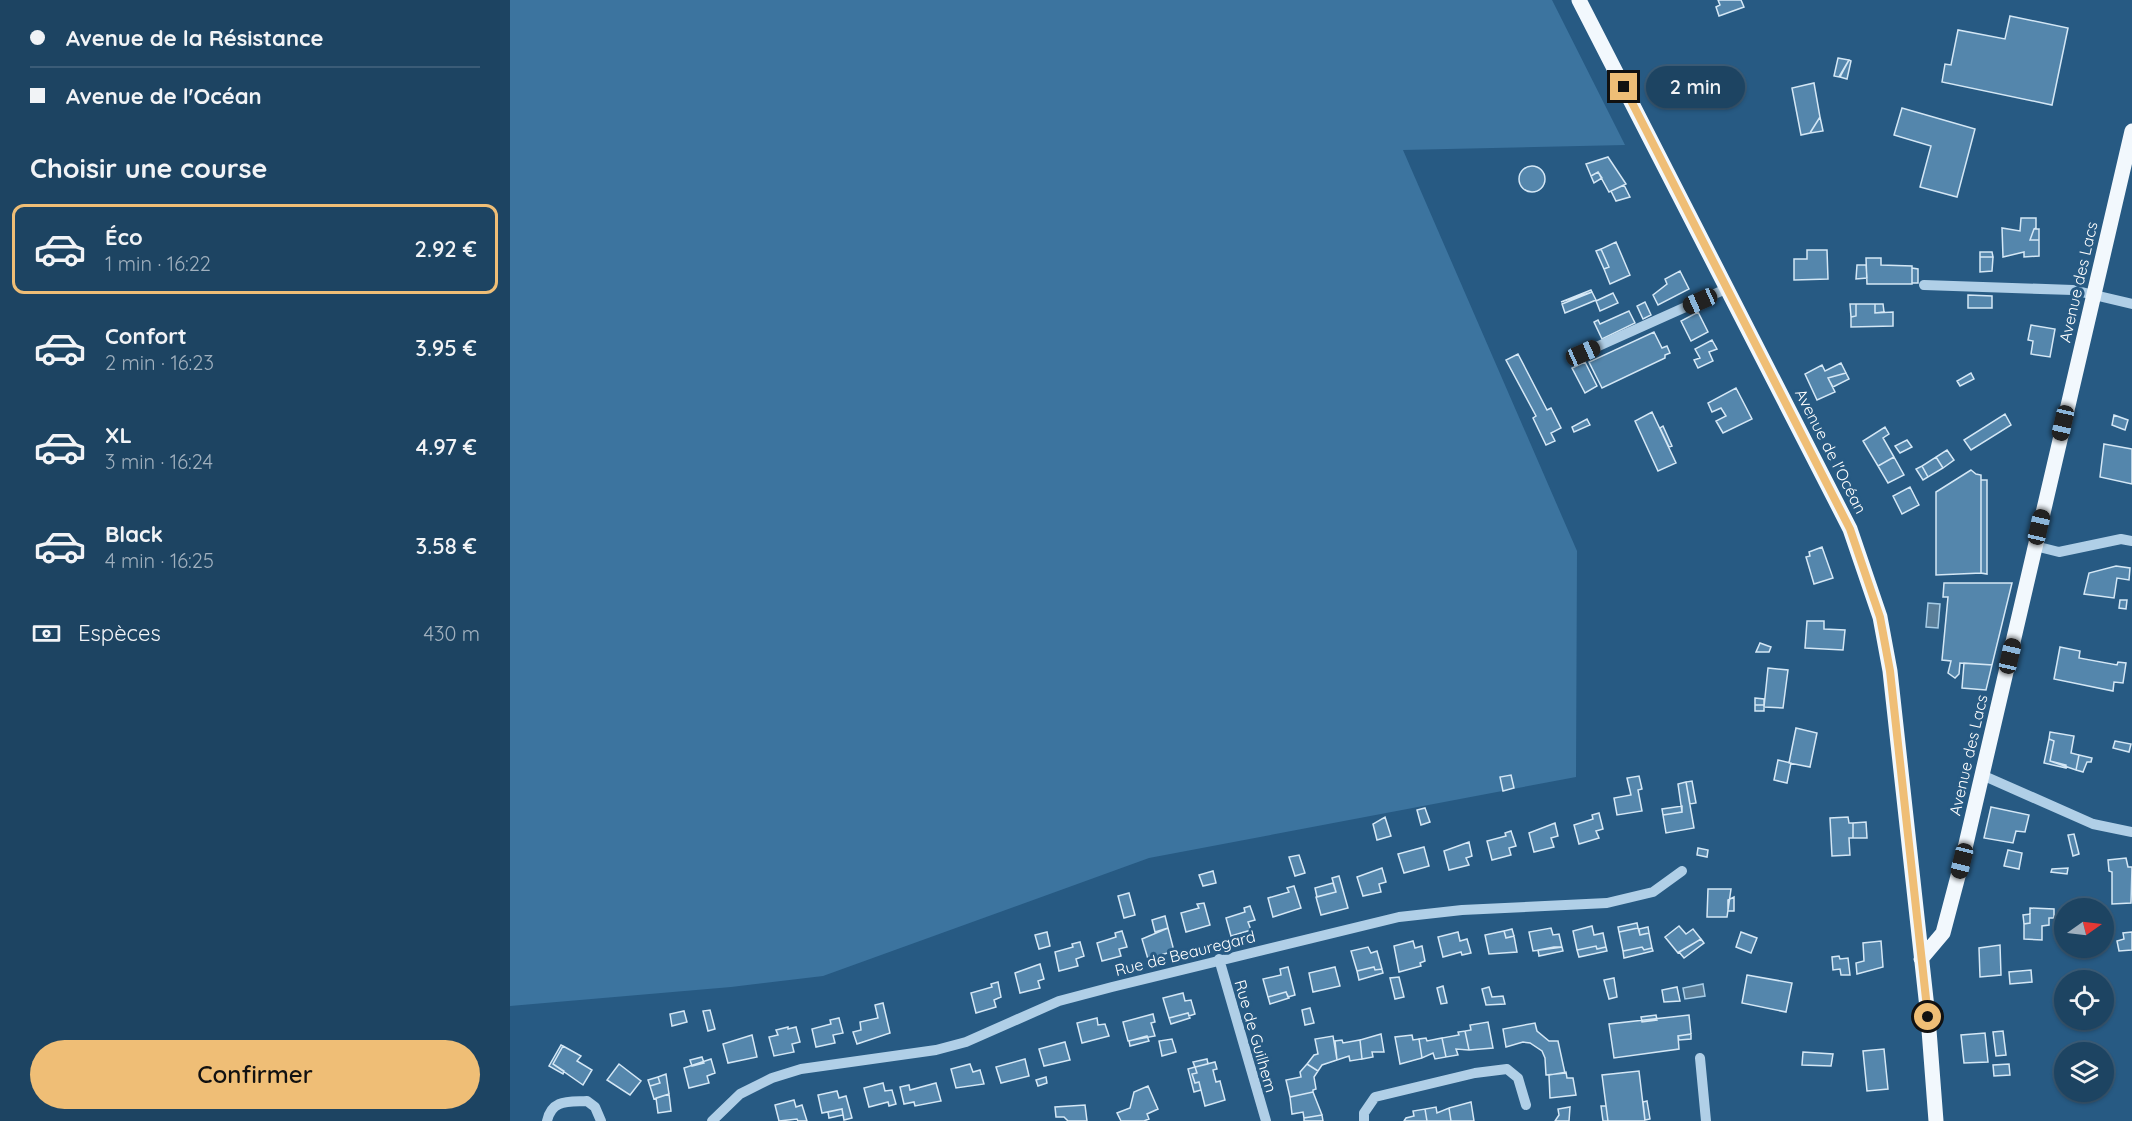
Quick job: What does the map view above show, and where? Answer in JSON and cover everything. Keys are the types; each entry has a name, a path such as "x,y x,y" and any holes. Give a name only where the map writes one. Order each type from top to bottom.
{"main road":[{"name":"Avenue de l'Océan","path":"1579,0 1850,529 1880,617 1890,671 1930,1035 1936,1121"},
{"name":"Avenue des Lacs","path":"1921,959 1943,933 2132,131"}],"street":[{"path":"1924,285 2073,290 2132,304"},
{"path":"1583,353 1728,288"},
{"path":"2035,546 2059,552 2121,539 2132,541"},
{"path":"1982,775 2093,824 2132,832"},
{"name":"Rue de Beauregard","path":"712,1121 740,1094 772,1078 801,1069 956,1045 1059,1001 1219,959 1399,917 1462,910 1607,903 1653,892 1682,872"},
{"name":"Rue de Guilhem","path":"1219,959 1266,1121"},
{"path":"1700,1058 1706,1121"},
{"path":"1364,1121 1364,1113 1375,1097 1475,1073 1507,1069 1518,1078 1526,1105"},
{"path":"548,1121 549,1110 558,1102 587,1101 595,1107 601,1121"}],"shaded area":[{"path":"510,0 1552,0 1625,145 1403,150 1577,551 1576,777 1149,858 823,976 731,987 510,1006"},
{"path":"1928,603 1940,604 1938,628 1926,627"},
{"path":"1703,984 1705,996 1685,999 1683,988"}],"building":[{"path":"1718,0 1741,0 1744,7 1719,16 1716,7 1720,5"},
{"path":"2010,16 2068,28 2052,105 1942,82 1945,64 1951,65 1958,30 2005,39"},
{"path":"1838,58 1849,60 1839,77 1834,76"},
{"path":"1849,60 1851,61 1847,79 1840,77"},
{"path":"1814,83 1820,117 1810,133 1801,135 1792,88"},
{"path":"1902,108 1975,129 1957,197 1920,187 1931,146 1894,135"},
{"path":"1820,117 1823,131 1810,133 1811,131"},
{"path":"1608,157 1626,184 1609,192 1598,172 1591,176 1586,164"},
{"path":"1532,166 1541,170 1545,179 1541,188 1532,192 1523,188 1519,179 1523,170"},
{"path":"1598,172 1602,178 1594,183 1591,176"},
{"path":"1624,185 1630,197 1616,201 1611,191"},
{"path":"2021,218 2036,218 2036,228 2030,240 2039,240 2039,256 2024,257 2024,252 2003,257 2002,228 2020,231"},
{"path":"2034,229 2039,229 2039,240 2030,240"},
{"path":"1616,242 1630,275 1610,284 1604,269 1609,267 1601,249"},
{"path":"1601,249 1609,267 1604,269 1596,251"},
{"path":"1807,250 1827,250 1828,279 1794,280 1794,259 1807,259"},
{"path":"1980,252 1992,252 1993,257 1980,257"},
{"path":"1980,257 1993,257 1992,271 1980,272"},
{"path":"1866,258 1881,258 1881,265 1912,266 1912,284 1867,284"},
{"path":"1857,265 1866,265 1867,278 1856,279"},
{"path":"1912,268 1918,269 1918,283 1912,283"},
{"path":"1680,271 1689,289 1658,305 1653,295 1667,284 1665,279"},
{"path":"1591,290 1592,292 1561,302"},
{"path":"1592,292 1596,300 1565,313 1562,304"},
{"path":"1613,293 1618,303 1600,311 1596,301"},
{"path":"1968,295 1992,296 1992,308 1968,308"},
{"path":"1645,302 1651,315 1643,319 1637,306"},
{"path":"1850,304 1856,304 1856,316 1851,317"},
{"path":"1856,304 1875,304 1875,313 1893,312 1893,326 1851,327 1851,317 1856,316"},
{"path":"1875,304 1883,304 1884,312 1875,313"},
{"path":"1629,311 1635,323 1602,339 1594,322 1598,320 1600,324"},
{"path":"1698,312 1708,332 1691,341 1681,321"},
{"path":"2031,325 2055,329 2050,357 2031,354 2033,341 2028,340"},
{"path":"1654,332 1662,348 1667,346 1670,353 1665,355 1665,358 1602,388 1589,362"},
{"path":"1712,340 1717,349 1709,352 1713,361 1698,368 1694,360 1700,358 1695,349"},
{"path":"1518,354 1547,410 1551,408 1561,428 1551,433 1555,441 1546,445 1533,418 1536,416 1506,360"},
{"path":"1585,362 1597,386 1585,393 1572,368"},
{"path":"1841,363 1846,373 1828,378 1835,392 1817,400 1805,374 1822,365 1825,371"},
{"path":"1846,373 1849,379 1833,387 1828,378"},
{"path":"1971,373 1974,379 1960,386 1957,381"},
{"path":"1736,388 1752,419 1723,433 1716,421 1726,416 1721,408 1712,412 1708,403"},
{"path":"1652,412 1676,463 1658,471 1635,421"},
{"path":"2005,414 2011,425 1971,450 1964,440"},
{"path":"2114,415 2128,420 2125,430 2112,425"},
{"path":"1587,419 1590,425 1574,432 1572,427"},
{"path":"1663,426 1672,446 1669,447 1660,428"},
{"path":"1885,427 1889,434 1883,438 1894,457 1878,466 1863,441"},
{"path":"1907,440 1912,447 1900,453 1895,446"},
{"path":"2104,444 2132,449 2132,484 2100,477"},
{"path":"1947,450 1954,460 1943,468 1936,457"},
{"path":"1894,457 1904,475 1888,483 1878,466"},
{"path":"1936,457 1943,468 1928,477 1922,466"},
{"path":"1922,466 1928,477 1923,480 1916,469"},
{"path":"1971,470 1981,475 1981,573 1936,575 1936,492"},
{"path":"1981,480 1987,480 1987,574 1981,573"},
{"path":"1910,487 1919,505 1902,514 1893,496"},
{"path":"1822,547 1833,578 1814,584 1806,557 1810,556 1809,552"},
{"path":"2116,566 2130,568 2129,580 2117,578 2114,598 2084,594 2089,573"},
{"path":"1944,583 2012,583 1992,665 1960,663 1959,674 1955,678 1948,673 1951,661 1942,660 1948,597 1943,597"},
{"path":"2120,600 2127,600 2126,609 2119,608"},
{"path":"1807,621 1824,621 1824,629 1845,630 1843,650 1805,648"},
{"path":"1760,643 1771,647 1769,652 1756,652"},
{"path":"2060,647 2080,651 2079,658 2117,665 2118,662 2126,663 2123,683 2114,682 2113,691 2054,679"},
{"path":"1964,663 1992,665 1986,690 1962,688"},
{"path":"1768,668 1788,670 1783,708 1764,707"},
{"path":"1755,698 1764,699 1764,705 1755,705"},
{"path":"1755,705 1764,705 1764,711 1755,711"},
{"path":"1796,728 1817,733 1810,767 1789,763"},
{"path":"2050,732 2074,736 2071,753 2079,755 2076,770 2050,761 2054,741 2049,739"},
{"path":"2049,739 2054,741 2050,761 2066,765 2066,768 2044,763"},
{"path":"2115,741 2131,744 2129,752 2113,748"},
{"path":"2079,755 2092,758 2091,762 2087,762 2083,772 2076,770"},
{"path":"1778,760 1791,763 1787,783 1774,780"},
{"path":"1511,775 1514,788 1503,791 1500,777"},
{"path":"1639,776 1642,789 1638,790 1642,811 1617,815 1614,798 1631,795 1627,778"},
{"path":"1692,781 1696,803 1690,804 1686,782"},
{"path":"1686,782 1694,828 1666,833 1663,815 1682,812 1678,784"},
{"path":"1682,806 1682,812 1663,815 1662,809"},
{"path":"1991,807 2029,815 2025,832 2016,831 2013,843 1984,838"},
{"path":"1425,808 1430,822 1421,825 1417,810"},
{"path":"1599,813 1603,829 1596,831 1599,838 1579,844 1574,825 1593,819 1592,815"},
{"path":"1385,817 1391,836 1377,840 1373,824"},
{"path":"1848,817 1849,823 1853,823 1853,838 1849,838 1850,855 1832,856 1830,818"},
{"path":"1866,822 1867,838 1853,838 1853,823"},
{"path":"1555,823 1558,836 1551,838 1554,847 1534,852 1529,833"},
{"path":"1511,831 1516,846 1509,848 1511,855 1492,860 1487,841 1506,836 1505,833"},
{"path":"2074,834 2079,854 2073,856 2068,835"},
{"path":"1469,842 1472,856 1466,858 1469,865 1449,870 1444,851"},
{"path":"1424,847 1429,866 1404,873 1398,854"},
{"path":"1698,848 1708,850 1707,857 1697,855"},
{"path":"2008,850 2022,853 2019,869 2004,866"},
{"path":"1299,855 1305,873 1295,876 1289,857"},
{"path":"2126,858 2128,867 2132,867 2131,903 2114,904 2112,872 2109,871 2108,860"},
{"path":"1382,868 1386,882 1379,884 1381,892 1363,896 1357,877"},
{"path":"2068,868 2067,874 2051,872 2052,869"},
{"path":"1213,871 1216,883 1203,886 1199,875"},
{"path":"1339,876 1348,908 1321,915 1316,897 1336,892 1332,878"},
{"path":"1333,883 1336,892 1317,897 1315,888"},
{"path":"1294,886 1301,908 1273,917 1268,898 1289,892 1287,888"},
{"path":"1708,889 1731,889 1727,917 1707,917"},
{"path":"1129,893 1135,915 1124,918 1118,896"},
{"path":"1734,897 1734,911 1728,911 1728,900"},
{"path":"1204,903 1210,925 1186,932 1181,913 1199,908 1197,904"},
{"path":"1250,906 1255,920 1248,922 1251,930 1231,936 1226,918 1245,912 1244,908"},
{"path":"2030,908 2054,909 2054,918 2049,918 2049,925 2042,926 2042,940 2024,939 2024,924 2030,923"},
{"path":"2030,914 2030,923 2024,924 2023,915"},
{"path":"1165,916 1168,928 1155,932 1152,920"},
{"path":"1637,923 1638,928 1619,932 1618,927"},
{"path":"1592,926 1594,935 1603,933 1606,947 1597,949 1596,946 1577,950 1573,931"},
{"path":"1679,926 1686,934 1693,929 1701,939 1678,953 1665,937"},
{"path":"1648,927 1649,933 1640,935 1639,929"},
{"path":"1168,928 1174,951 1148,959 1142,939"},
{"path":"1551,928 1553,935 1559,934 1562,947 1533,951 1529,932"},
{"path":"1638,928 1640,935 1649,933 1652,948 1644,950 1642,947 1623,951 1619,932"},
{"path":"1512,929 1514,936 1506,938 1504,931"},
{"path":"1122,931 1127,947 1119,949 1121,956 1102,961 1097,943 1116,937 1115,933"},
{"path":"1504,931 1506,938 1514,936 1517,952 1489,954 1485,935"},
{"path":"1047,932 1050,946 1039,949 1035,935"},
{"path":"1458,932 1460,941 1467,939 1471,953 1462,955 1461,952 1443,957 1438,937"},
{"path":"1741,932 1757,938 1751,953 1736,947"},
{"path":"2132,932 2132,950 2119,951 2117,941 2124,939 2123,933"},
{"path":"1701,939 1704,943 1684,958 1679,952"},
{"path":"1413,941 1415,948 1422,946 1425,961 1420,963 1421,966 1399,972 1394,946"},
{"path":"1881,941 1883,967 1857,974 1856,963 1864,961 1863,943"},
{"path":"1080,942 1084,956 1076,959 1078,966 1059,971 1055,952 1073,947 1072,944"},
{"path":"2000,945 2001,975 1980,977 1979,948"},
{"path":"1596,946 1597,949 1606,947 1607,951 1579,957 1577,950"},
{"path":"1368,947 1371,953 1377,951 1382,969 1375,970 1374,967 1357,971 1351,951"},
{"path":"1562,947 1563,951 1539,956 1538,950"},
{"path":"1642,947 1644,950 1652,948 1653,951 1624,958 1623,951"},
{"path":"1839,956 1840,959 1848,958 1850,975 1841,975 1840,969 1833,970 1832,957"},
{"path":"1040,964 1044,979 1038,981 1040,988 1020,993 1015,973"},
{"path":"1288,967 1295,995 1288,997 1286,992 1268,997 1263,979 1281,975 1280,969"},
{"path":"1335,967 1340,986 1313,992 1309,973"},
{"path":"1374,967 1375,970 1382,969 1383,973 1359,980 1357,971"},
{"path":"2031,970 2032,982 2010,984 2009,972"},
{"path":"1747,975 1792,983 1786,1012 1742,1003"},
{"path":"1399,977 1404,997 1395,999 1390,978"},
{"path":"1614,978 1617,997 1609,999 1604,980"},
{"path":"998,982 1001,997 994,1000 996,1007 976,1013 971,993 992,987 991,984"},
{"path":"1443,986 1447,1003 1441,1004 1437,988"},
{"path":"1489,987 1492,997 1503,996 1505,1004 1486,1005 1482,989"},
{"path":"1677,987 1680,1001 1664,1002 1662,990"},
{"path":"1286,992 1289,998 1270,1004 1268,997"},
{"path":"1183,993 1185,1001 1191,1000 1195,1014 1189,1016 1188,1013 1169,1018 1163,998"},
{"path":"883,1003 890,1033 857,1044 853,1032 861,1030 860,1022 878,1018 875,1005"},
{"path":"1310,1008 1314,1023 1305,1025 1302,1010"},
{"path":"710,1010 715,1029 708,1031 703,1011"},
{"path":"684,1011 687,1022 672,1026 670,1014"},
{"path":"1188,1013 1190,1018 1171,1024 1169,1018"},
{"path":"1153,1014 1155,1022 1151,1023 1155,1036 1128,1041 1123,1022"},
{"path":"1656,1015 1657,1020 1642,1022 1641,1017"},
{"path":"1689,1015 1691,1034 1678,1036 1679,1049 1614,1058 1609,1024"},
{"path":"839,1018 843,1033 833,1035 835,1043 816,1047 812,1029 831,1024 830,1020"},
{"path":"1097,1018 1098,1025 1105,1024 1109,1036 1082,1043 1077,1023"},
{"path":"1488,1022 1493,1048 1469,1050 1465,1031 1471,1030 1470,1025"},
{"path":"1535,1023 1537,1031 1549,1041 1558,1041 1565,1073 1546,1075 1545,1058 1542,1051 1530,1043 1523,1042 1506,1047 1503,1029"},
{"path":"788,1027 788,1029 796,1027 800,1042 792,1044 794,1052 774,1056 769,1037 778,1035 776,1030"},
{"path":"1465,1031 1469,1050 1456,1049 1458,1055 1446,1057 1442,1038 1459,1035 1458,1032"},
{"path":"2003,1031 2006,1055 1996,1056 1993,1032"},
{"path":"1985,1033 1988,1062 1964,1063 1961,1035"},
{"path":"1381,1034 1384,1052 1372,1052 1373,1057 1362,1059 1360,1040"},
{"path":"1691,1034 1691,1039 1679,1040 1678,1036"},
{"path":"752,1035 757,1057 728,1063 723,1044"},
{"path":"1412,1035 1413,1040 1419,1039 1422,1058 1400,1064 1395,1037"},
{"path":"1147,1036 1149,1041 1130,1046 1129,1041"},
{"path":"1333,1036 1337,1060 1322,1065 1318,1071 1307,1064 1314,1055 1318,1054 1315,1039"},
{"path":"1426,1038 1427,1041 1442,1038 1446,1057 1435,1059 1433,1053 1422,1058 1419,1039"},
{"path":"1172,1039 1176,1052 1162,1056 1159,1041"},
{"path":"1342,1040 1343,1043 1360,1040 1362,1059 1350,1061 1349,1056 1337,1060 1335,1041"},
{"path":"1065,1042 1070,1060 1044,1066 1039,1049"},
{"path":"561,1045 563,1046 553,1064 564,1071 563,1074 549,1066"},
{"path":"563,1046 581,1056 577,1061 592,1070 583,1085 553,1064"},
{"path":"1884,1049 1888,1089 1867,1091 1863,1051"},
{"path":"1803,1052 1833,1054 1831,1066 1802,1065"},
{"path":"702,1057 704,1063 692,1066 690,1060"},
{"path":"711,1059 715,1073 707,1076 709,1083 689,1088 684,1068"},
{"path":"1025,1059 1029,1076 1001,1083 996,1067"},
{"path":"1207,1059 1208,1064 1195,1067 1193,1062"},
{"path":"1215,1062 1217,1069 1213,1070 1216,1082 1220,1081 1225,1100 1205,1106 1199,1082 1195,1083 1192,1074 1197,1073 1195,1067"},
{"path":"619,1064 641,1081 630,1095 607,1080"},
{"path":"970,1064 973,1072 980,1070 984,1084 956,1088 951,1069"},
{"path":"1307,1064 1318,1071 1314,1077 1316,1089 1313,1092 1290,1097 1286,1080 1301,1077 1300,1072"},
{"path":"2009,1064 2010,1075 1994,1076 1993,1065"},
{"path":"1195,1067 1197,1073 1192,1074 1195,1083 1199,1082 1201,1090 1194,1092 1188,1069"},
{"path":"1639,1071 1645,1121 1608,1121 1602,1075"},
{"path":"1566,1072 1567,1078 1573,1078 1576,1095 1550,1098 1549,1075"},
{"path":"666,1074 669,1094 654,1099 650,1086 660,1083 658,1077"},
{"path":"658,1077 660,1083 650,1086 648,1080"},
{"path":"1046,1077 1047,1083 1038,1086 1036,1080"},
{"path":"883,1083 885,1091 892,1090 896,1104 889,1106 888,1102 869,1107 864,1088"},
{"path":"936,1083 941,1101 915,1106 914,1102 904,1104 900,1087 909,1085 910,1090"},
{"path":"1148,1086 1158,1109 1147,1114 1149,1119 1144,1121 1121,1121 1117,1113 1130,1108 1134,1092"},
{"path":"837,1091 839,1098 846,1096 852,1118 844,1120 842,1109 822,1113 818,1095"},
{"path":"1313,1092 1322,1115 1304,1118 1303,1112 1292,1114 1290,1097"},
{"path":"669,1094 671,1111 658,1113 656,1098"},
{"path":"794,1100 796,1107 802,1105 807,1121 797,1119 779,1121 775,1105"},
{"path":"1647,1101 1650,1119 1645,1120 1643,1102"},
{"path":"1471,1102 1474,1121 1451,1121 1449,1108"},
{"path":"1085,1105 1087,1121 1068,1121 1064,1117 1056,1117 1055,1107"},
{"path":"1601,1106 1606,1106 1608,1121 1603,1121"},
{"path":"1436,1107 1437,1113 1449,1108 1451,1121 1427,1121 1425,1109"},
{"path":"1570,1107 1569,1121 1555,1121 1559,1115 1558,1109"},
{"path":"842,1109 843,1115 829,1118 828,1112"},
{"path":"1425,1109 1427,1121 1404,1121 1414,1116 1413,1111"},
{"path":"1322,1115 1323,1121 1304,1121 1304,1118"}],"route":[{"path":"1624,87 1830,485 1867,575 1880,617 1890,671 1913,897 1928,1017"}]}
